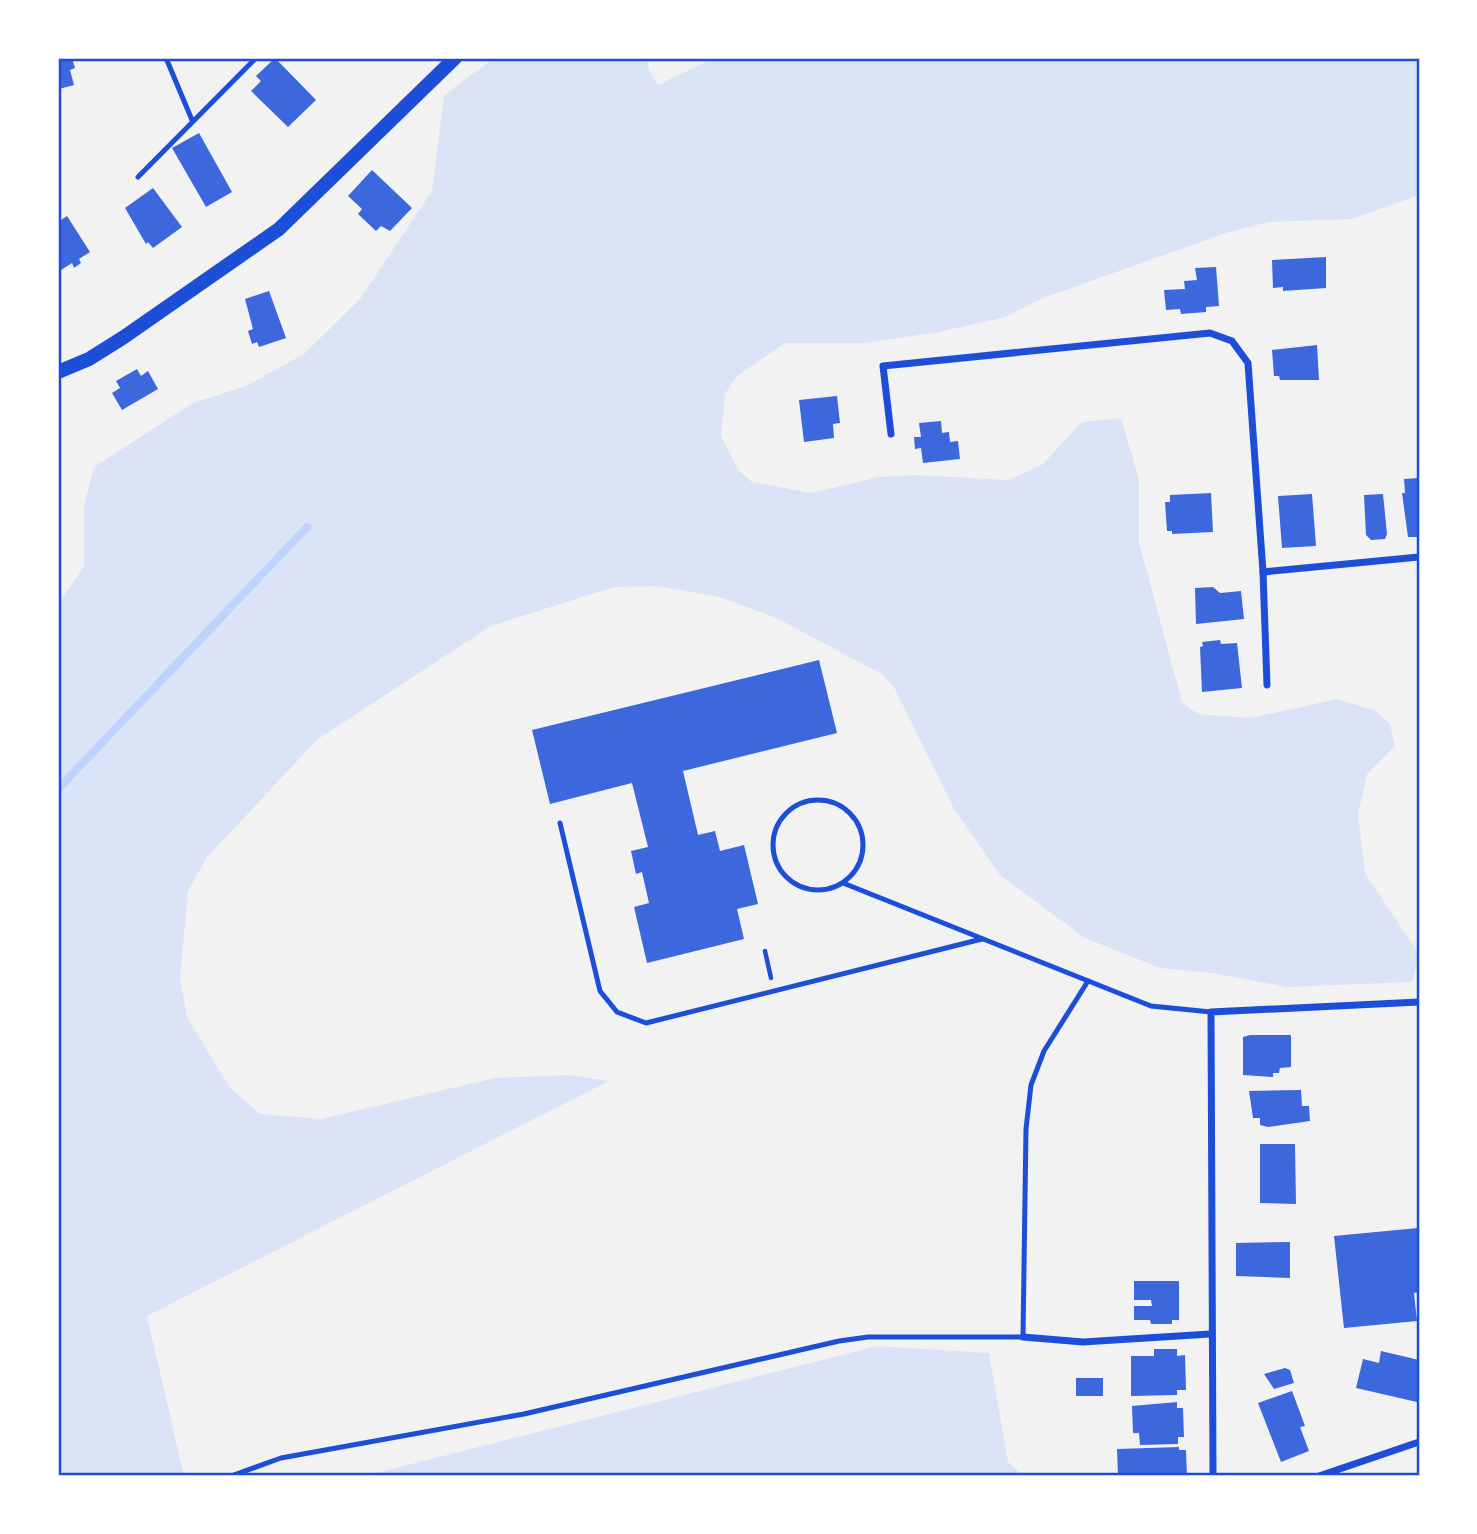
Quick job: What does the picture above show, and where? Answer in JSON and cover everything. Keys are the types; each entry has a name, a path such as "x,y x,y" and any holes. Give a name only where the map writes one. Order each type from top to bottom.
{"main road":[{"path":"58,372 89,359 124,337 279,229 455,58"}],"street":[{"path":"891,434 883,366 1210,333 1232,341 1248,363 1263,572 1267,685"},
{"path":"1263,572 1419,557"},
{"path":"1213,1476 1210,1334 1211,1012 1419,1002"},
{"path":"1023,1337 1083,1342 1210,1334"},
{"path":"1319,1476 1419,1442"}],"lane":[{"path":"166,58 192,120"},
{"path":"138,177 256,58"},
{"path":"843,883 861,861 864,847 856,819 833,802 805,801 792,808 781,819 774,841 777,864 786,877 798,886 829,890 843,883 1151,1006 1211,1012"},
{"path":"560,823 600,991 617,1012 646,1023 982,939"},
{"path":"231,1476 281,1458 524,1414 839,1341 868,1337 1023,1337 1026,1129 1031,1085 1044,1051 1088,981"}],"path":[{"path":"765,951 775,990"}],"shaded area":[{"path":"494,58 647,58 649,70 658,85 714,58 1419,58 1419,195 1352,219 1269,222 1229,232 1043,298 1006,317 939,332 866,343 785,343 736,377 725,394 721,436 738,470 752,482 811,493 879,477 914,475 1009,480 1043,464 1082,422 1121,418 1139,480 1139,542 1182,702 1198,714 1250,718 1337,699 1376,711 1390,724 1395,746 1367,774 1358,814 1365,873 1419,954 1412,982 1287,987 1212,973 1160,968 1085,938 1000,875 954,809 895,689 882,674 774,617 719,597 656,586 614,587 491,626 318,739 207,857 188,891 180,979 187,1017 230,1088 260,1114 321,1119 495,1078 570,1075 609,1081 147,1316 184,1476 58,1476 58,599 63,597 84,566 84,505 94,467 193,403 246,386 304,354 360,299 432,191 444,95"},
{"path":"877,1346 989,1353 1008,1462 1023,1476 364,1476"}],"building":[{"path":"58,58 72,58 75,68 70,70 74,85 59,89"},
{"path":"275,58 316,100 288,127 251,91 261,81 256,76"},
{"path":"199,133 232,192 206,207 172,148"},
{"path":"372,170 412,208 390,231 381,226 376,231 358,214 362,209 348,196"},
{"path":"153,188 182,227 153,248 148,242 146,244 125,208"},
{"path":"67,216 90,252 79,259 81,263 74,268 72,263 58,272 58,222"},
{"path":"1326,257 1326,288 1283,291 1283,287 1273,288 1272,260"},
{"path":"1216,267 1219,306 1206,307 1206,312 1181,314 1180,309 1166,310 1164,290 1185,289 1184,281 1197,280 1195,268"},
{"path":"269,291 286,338 259,347 257,342 252,344 248,331 253,329 245,299"},
{"path":"1317,345 1319,380 1280,380 1279,376 1274,376 1272,350"},
{"path":"137,369 141,376 148,371 158,389 122,410 112,393 120,388 116,381"},
{"path":"837,396 840,423 833,424 834,438 804,442 799,400"},
{"path":"941,421 942,433 949,432 950,442 958,441 960,459 923,463 921,448 915,449 914,437 921,437 919,423"},
{"path":"1419,478 1419,537 1408,537 1402,493 1405,493 1404,479"},
{"path":"1211,493 1213,532 1172,534 1172,531 1167,531 1165,502 1170,502 1170,495"},
{"path":"1312,494 1316,546 1282,548 1278,496"},
{"path":"1383,494 1387,534 1385,539 1371,540 1366,535 1364,495"},
{"path":"1213,587 1220,593 1241,591 1244,619 1196,624 1195,588"},
{"path":"1220,640 1221,644 1237,643 1242,688 1202,692 1200,647 1203,646 1202,642"},
{"path":"819,660 837,733 683,771 698,835 715,831 720,851 744,845 758,904 737,909 744,939 647,963 634,907 649,903 642,872 636,874 631,851 648,847 632,783 550,804 532,730"},
{"path":"1291,1035 1291,1067 1280,1068 1279,1073 1273,1073 1273,1077 1243,1075 1243,1037"},
{"path":"1301,1090 1302,1106 1309,1106 1310,1121 1268,1127 1260,1125 1260,1118 1253,1118 1249,1091"},
{"path":"1260,1144 1295,1144 1296,1204 1260,1203"},
{"path":"1418,1228 1419,1292 1414,1293 1417,1321 1344,1328 1334,1236"},
{"path":"1290,1242 1290,1278 1236,1276 1236,1243"},
{"path":"1134,1281 1179,1281 1179,1320 1172,1320 1172,1324 1151,1324 1150,1320 1134,1320 1134,1306 1152,1306 1151,1300 1134,1300"},
{"path":"1154,1349 1177,1349 1177,1356 1185,1355 1186,1390 1177,1390 1177,1395 1131,1396 1131,1356 1154,1356"},
{"path":"1381,1351 1419,1360 1417,1402 1356,1388 1363,1359 1379,1363"},
{"path":"1285,1368 1290,1370 1294,1383 1274,1389 1264,1374"},
{"path":"1076,1378 1103,1378 1103,1396 1076,1396"},
{"path":"1292,1391 1305,1426 1300,1427 1309,1451 1281,1462 1258,1403"},
{"path":"1177,1402 1177,1408 1183,1408 1184,1437 1178,1437 1178,1444 1140,1445 1139,1433 1133,1433 1132,1406"},
{"path":"1179,1447 1179,1450 1186,1450 1187,1476 1118,1476 1117,1449"}],"waterway":[{"path":"58,789 307,527"}]}
